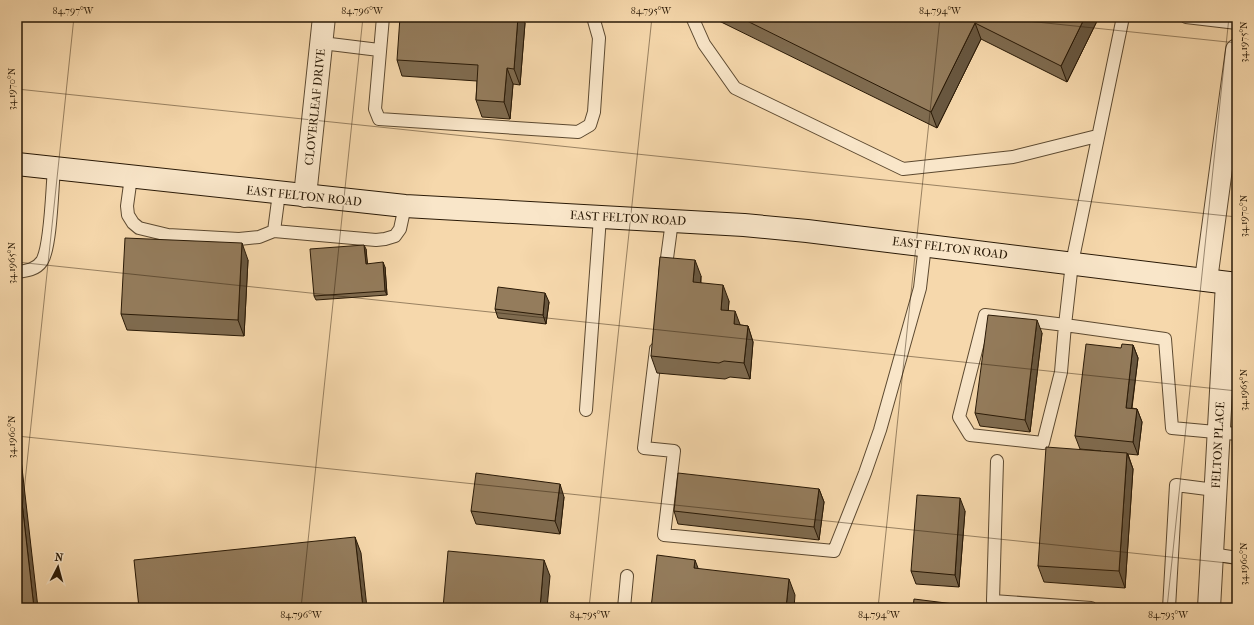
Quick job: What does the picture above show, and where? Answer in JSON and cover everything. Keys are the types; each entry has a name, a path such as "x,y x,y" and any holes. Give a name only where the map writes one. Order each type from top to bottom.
{"street":[{"name":"CLOVERLEAF DRIVE","path":"305,196 324,17"},
{"name":"FELTON PLACE","path":"1209,608 1215,490 1228,433 1223,282 1237,50"},
{"name":"EAST FELTON ROAD","path":"17,164 405,206 672,221 807,231 1223,282"}],"lane":[{"path":"383,17 375,109 379,119 578,132 590,125 594,112 599,38 593,17"},
{"path":"692,17 704,44 735,88 903,169 1013,157 1097,136"},
{"path":"1123,17 1097,136 1072,263 1065,325 1061,372 1043,443 970,434 959,417 985,315 1065,325 1166,339 1172,428 1228,433"},
{"path":"1186,17 1237,23"},
{"path":"322,43 379,50"},
{"path":"17,272 30,271 42,262 48,243 54,169"},
{"path":"131,177 127,206 128,215 133,223 139,228 168,235 239,239 259,237 274,231 376,240 385,239 396,236 400,229 405,206"},
{"path":"274,231 279,193"},
{"path":"586,410 600,217"},
{"path":"664,285 672,221"},
{"path":"657,338 644,448 674,451 664,535 834,551 865,473 880,430 920,288 925,245"},
{"path":"997,461 993,601 1091,608"},
{"path":"1169,608 1176,485 1215,490"},
{"path":"1212,554 1237,558"},
{"path":"624,608 627,576"}],"building":[{"path":"400,17 518,17 514,69 507,68 504,102 476,100 478,65 397,60"},
{"path":"739,17 1085,17 1061,66 975,23 931,112"},
{"path":"1237,142 1237,178 1233,178"},
{"path":"125,238 242,243 238,320 121,314"},
{"path":"364,245 366,264 383,262 385,291 314,296 310,249"},
{"path":"660,257 695,260 693,282 723,285 721,310 735,311 734,324 748,326 744,363 724,361 719,363 651,356"},
{"path":"498,287 545,293 543,315 495,309"},
{"path":"988,315 1037,320 1025,420 975,413"},
{"path":"1086,344 1121,348 1122,344 1133,345 1126,408 1137,409 1133,442 1075,436"},
{"path":"1046,447 1127,453 1119,571 1038,566"},
{"path":"17,459 34,608 17,608"},
{"path":"476,473 560,484 555,521 471,511"},
{"path":"678,473 819,489 814,527 674,511"},
{"path":"917,495 960,498 955,575 911,571"},
{"path":"355,537 363,608 139,608 134,560"},
{"path":"448,551 544,560 540,608 443,608"},
{"path":"657,555 695,560 694,568 789,579 786,608 651,608"},
{"path":"914,599 962,605 962,608 913,608"}]}
